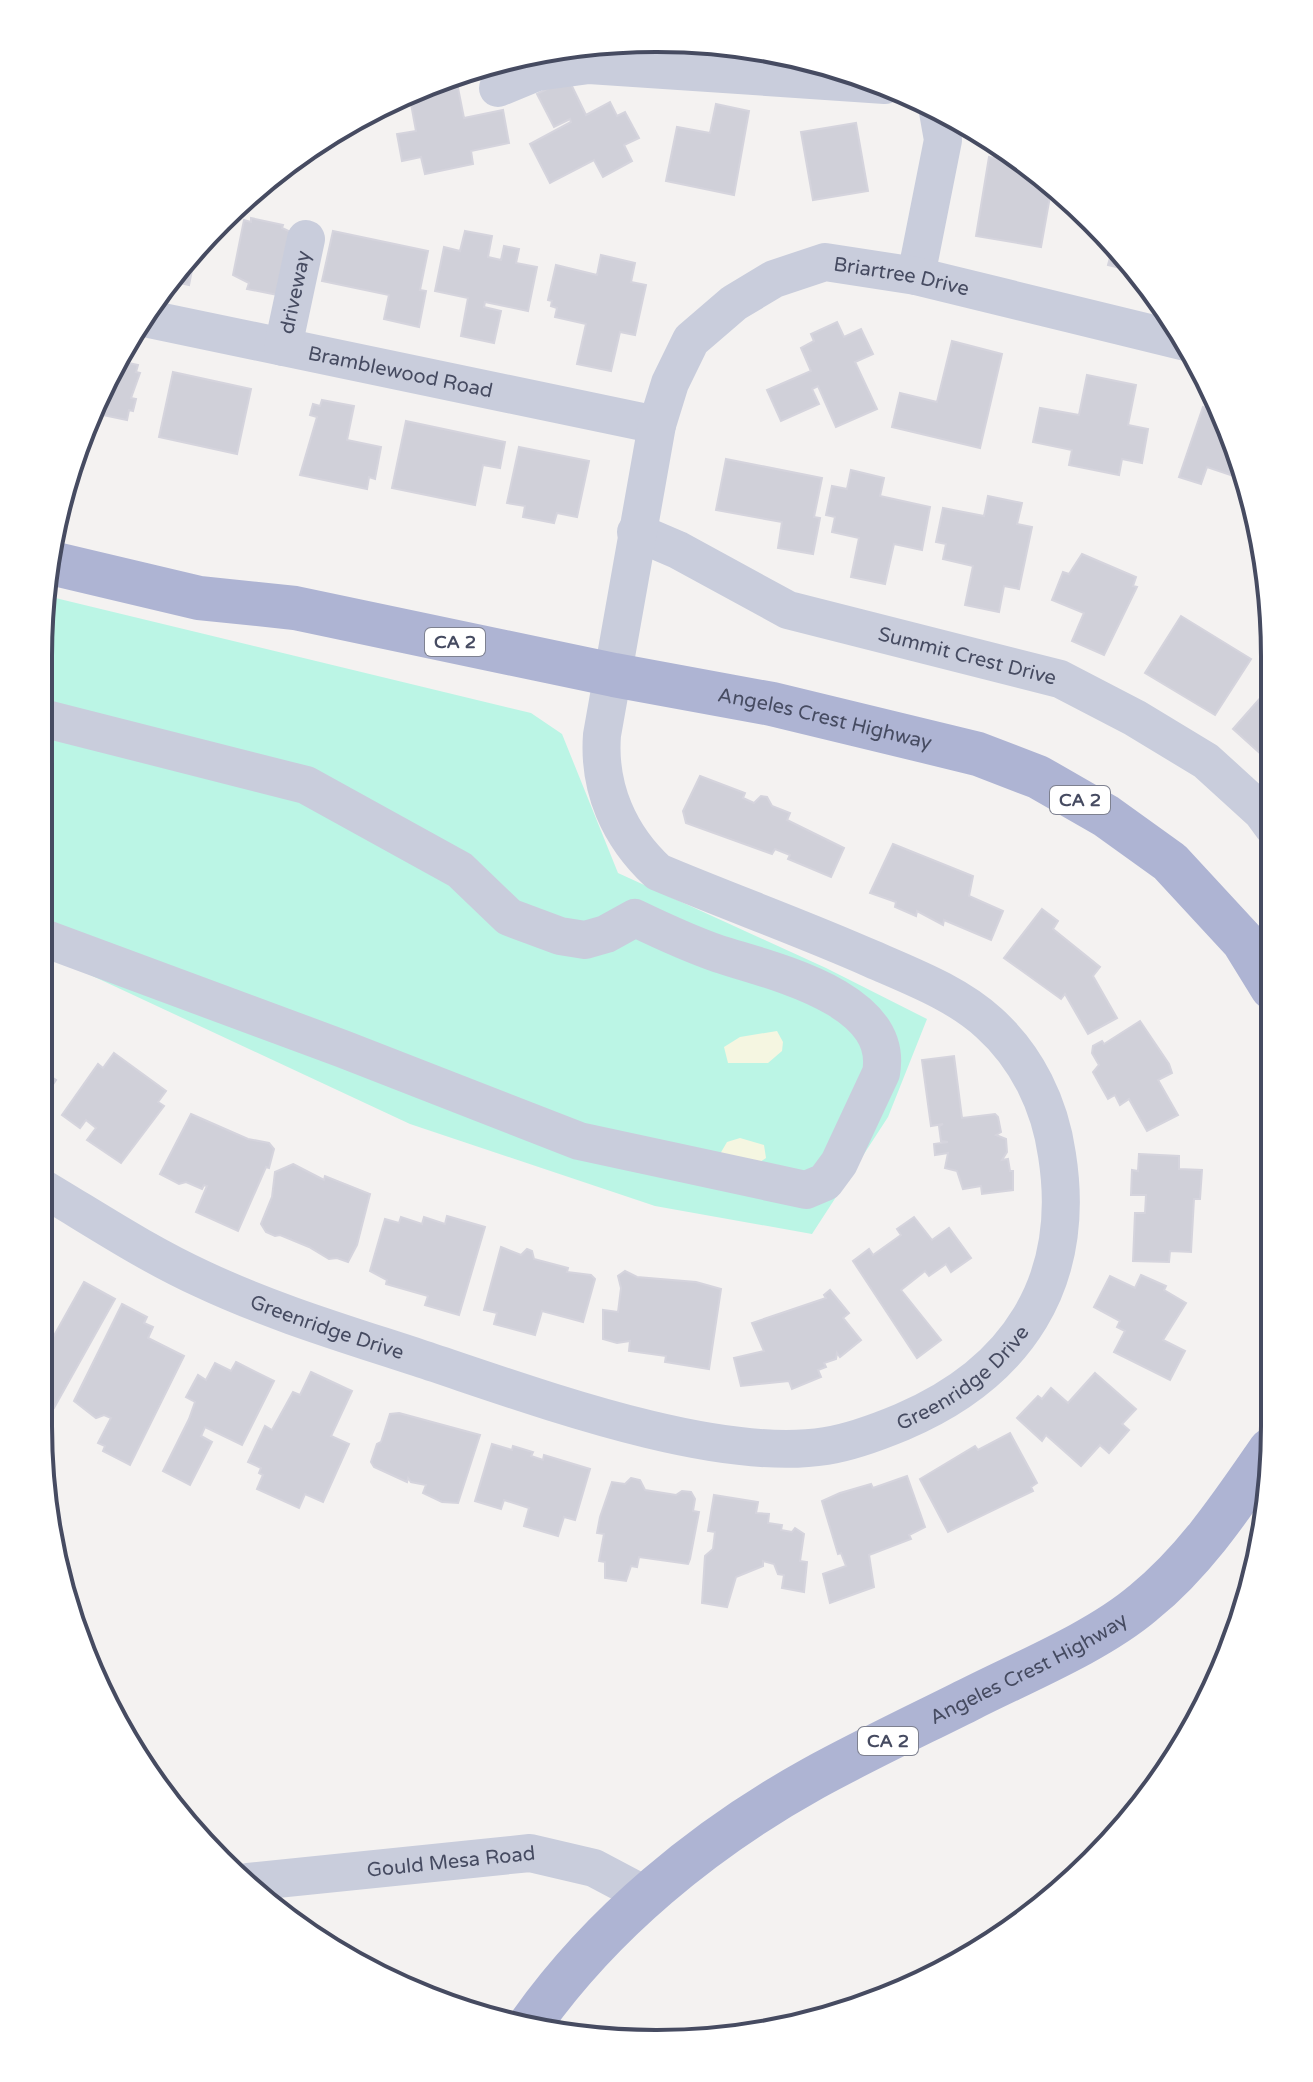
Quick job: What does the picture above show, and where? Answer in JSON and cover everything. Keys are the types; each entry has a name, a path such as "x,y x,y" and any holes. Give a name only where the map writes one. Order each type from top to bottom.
{"main road":[{"name":"Angeles Crest Highway","path":"63,542 201,574 295,608"},
{"name":"Angeles Crest Highway","path":"59,565 199,598 295,608 614,675 772,704 978,754 1038,777 1106,816 1170,862 1233,929 1261,971"},
{"name":"Angeles Crest Highway","path":"535,2017 555,1988 645,1895 739,1824 811,1779 1073,1647 1142,1605 1192,1557 1260,1464"}],"street":[{"path":"498,88 537,72 589,65 712,76 848,83"},
{"path":"916,276 943,140 940,123"},
{"name":"driveway","path":"283,347 306,239"},
{"name":"Briartree Drive","path":"614,675 636,532 657,425 670,383 691,340 747,295 774,279 825,262 916,276 1170,338"},
{"name":"Bramblewood Road","path":"155,320 657,425"},
{"name":"Summit Crest Drive","path":"636,532 678,550 788,610 1060,679 1135,718 1206,761 1261,811"},
{"name":"Greenridge Drive","path":"52,1194 200,1279 270,1309 487,1380 717,1444 772,1450 826,1446 877,1433 937,1407 972,1385 1003,1359 1028,1325 1048,1285 1059,1230 1062,1182 1054,1136 1044,1103 1028,1069 1007,1040 986,1020 936,987 658,872 642,858 616,818 600,760 614,675"},
{"path":"52,721 306,785 460,870 509,917 560,936 585,940 606,934 635,918 720,954 769,967 821,989 870,1023 881,1041 884,1057 881,1073 839,1163 825,1182 806,1190 579,1141 52,941"},
{"name":"Gould Mesa Road","path":"259,1881 530,1853 594,1868 645,1895"}],"green space":[{"path":"55,598 531,713 562,734 618,873 826,968 927,1019 888,1117 812,1234 655,1206 410,1124 52,957 52,656"}],"sand":[{"path":"777,1031 783,1042 782,1051 768,1063 728,1063 724,1047 740,1037"},
{"path":"740,1138 764,1145 766,1158 760,1162 720,1154 727,1142"}],"building":[{"path":"568,78 586,115 610,102 617,116 625,112 639,138 624,145 632,161 603,177 594,160 550,183 530,144 571,122 570,119 554,127 537,94"},
{"path":"458,88 464,118 503,110 509,143 471,151 473,164 425,174 421,157 402,161 397,134 416,131 411,104"},
{"path":"716,104 749,111 734,195 666,181 677,127 710,133"},
{"path":"856,123 868,191 813,200 801,132"},
{"path":"989,157 999,159 1050,198 1041,247 976,236"},
{"path":"251,218 283,225 282,228 306,239 278,295 247,289 249,283 233,275 244,220 251,222"},
{"path":"333,231 428,251 420,290 426,291 419,327 384,319 389,295 322,281"},
{"path":"465,231 492,236 488,257 501,260 504,246 519,249 516,263 537,267 528,311 485,302 484,307 501,311 494,343 461,336 468,298 435,291 444,247 460,251"},
{"path":"601,255 635,263 631,282 646,285 635,335 620,332 611,371 577,364 586,324 555,317 557,308 551,306 552,301 548,300 556,265 597,275"},
{"path":"1110,257 1119,268 1108,265"},
{"path":"192,270 189,285 182,283"},
{"path":"837,322 844,337 861,329 873,354 855,362 877,409 836,427 818,386 812,389 819,404 781,421 767,390 811,371 801,348 814,341 811,334"},
{"path":"952,341 1002,354 980,448 892,427 900,393 937,402"},
{"path":"128,363 138,365 136,372 140,373 131,398 136,399 133,411 129,410 127,420 103,415"},
{"path":"173,372 251,389 237,454 159,437"},
{"path":"1087,375 1136,385 1128,425 1148,429 1142,463 1122,459 1119,475 1069,465 1072,450 1033,442 1040,408 1079,415"},
{"path":"322,400 354,406 347,440 381,447 375,479 369,477 367,489 300,475 317,417 310,415 313,404 320,406"},
{"path":"1203,407 1208,408 1233,476 1207,467 1201,484 1179,477"},
{"path":"406,421 505,442 500,468 483,465 475,505 392,488"},
{"path":"519,447 589,461 577,517 557,513 554,523 523,517 525,506 507,503"},
{"path":"726,459 822,478 814,517 820,518 813,554 778,548 782,522 716,510"},
{"path":"851,470 884,478 880,496 930,507 922,550 894,544 885,584 851,577 859,538 832,532 835,517 826,515 832,486 847,489"},
{"path":"988,496 1022,503 1017,524 1032,527 1019,589 1004,586 999,612 965,605 973,566 943,559 946,544 936,542 943,508 984,516"},
{"path":"1082,554 1136,577 1133,586 1137,587 1104,655 1072,641 1084,613 1052,600 1063,572 1069,574"},
{"path":"1181,616 1251,659 1215,715 1145,673"},
{"path":"1261,697 1261,754 1233,729"},
{"path":"700,776 745,793 743,798 754,803 761,796 767,797 772,806 790,813 787,820 844,848 831,877 788,859 790,855 775,849 772,854 686,823 683,811"},
{"path":"893,844 973,876 969,896 1003,911 991,940 944,920 943,925 917,911 916,916 895,907 896,902 870,893"},
{"path":"1042,909 1058,921 1053,929 1100,967 1093,976 1117,1018 1088,1034 1065,994 1061,999 1004,958"},
{"path":"1140,1021 1169,1064 1172,1073 1158,1080 1178,1115 1147,1131 1129,1099 1120,1105 1115,1095 1108,1099 1093,1072 1099,1065 1092,1053 1093,1046 1102,1041 1104,1044"},
{"path":"114,1053 166,1091 158,1102 164,1106 121,1163 87,1140 96,1128 86,1120 80,1128 62,1115 98,1064 103,1068"},
{"path":"954,1056 962,1118 995,1114 998,1117 1001,1132 996,1135 1006,1139 1007,1152 1002,1160 1008,1159 1010,1171 1013,1171 1013,1190 982,1194 981,1186 963,1189 957,1171 945,1168 948,1153 935,1155 934,1144 948,1142 941,1141 939,1126 943,1124 931,1126 922,1060"},
{"path":"191,1114 248,1139 269,1143 274,1149 269,1168 266,1167 238,1231 196,1212 207,1186 204,1185 202,1189 186,1182 179,1184 160,1174"},
{"path":"1139,1154 1179,1156 1179,1169 1202,1170 1200,1199 1194,1199 1191,1252 1170,1251 1169,1262 1133,1261 1135,1213 1145,1213 1146,1195 1131,1195 1132,1170 1138,1171"},
{"path":"293,1164 324,1180 325,1176 370,1194 357,1245 348,1262 329,1259 309,1247 280,1235 275,1236 266,1232 261,1224 272,1197 275,1172"},
{"path":"447,1216 485,1227 459,1315 425,1305 428,1296 386,1284 387,1280 370,1271 385,1219 399,1223 401,1217 422,1224 424,1217 445,1224"},
{"path":"914,1217 932,1240 949,1228 971,1258 951,1272 946,1264 929,1276 925,1271 901,1290 941,1340 917,1358 853,1261 869,1249 873,1255 901,1235 897,1229"},
{"path":"501,1247 521,1255 527,1249 532,1251 534,1259 568,1268 567,1272 591,1275 595,1279 583,1322 542,1311 535,1335 494,1324 497,1313 484,1310"},
{"path":"625,1271 637,1277 696,1282 721,1289 709,1369 665,1362 666,1356 629,1351 630,1341 617,1343 603,1339 603,1310 618,1312 621,1288 618,1276"},
{"path":"1141,1275 1166,1286 1164,1290 1186,1303 1163,1340 1185,1351 1170,1380 1114,1352 1125,1331 1117,1327 1120,1321 1094,1307 1110,1276 1135,1288"},
{"path":"84,1282 115,1299 54,1408 52,1339"},
{"path":"830,1290 849,1313 843,1318 861,1340 840,1357 837,1353 836,1359 824,1363 826,1367 818,1370 821,1377 792,1389 789,1381 741,1386 734,1358 764,1351 752,1323 826,1298 824,1295"},
{"path":"122,1304 147,1317 144,1323 153,1327 148,1338 184,1356 130,1465 103,1451 105,1446 98,1443 111,1418 104,1415 96,1418 74,1401"},
{"path":"236,1362 274,1381 242,1445 205,1427 201,1436 212,1442 190,1485 163,1471 195,1402 186,1397 198,1375 206,1380 215,1363 231,1371"},
{"path":"311,1372 352,1391 331,1436 349,1444 323,1502 305,1494 299,1508 257,1489 263,1475 259,1473 261,1468 248,1462 265,1426 272,1430 293,1392 300,1395"},
{"path":"1095,1373 1136,1409 1122,1424 1129,1430 1109,1453 1100,1445 1081,1466 1046,1435 1042,1441 1017,1418 1038,1396 1042,1399 1051,1388 1068,1403"},
{"path":"399,1413 480,1435 458,1503 442,1502 423,1493 426,1485 411,1482 408,1478 407,1482 374,1467 371,1462 390,1414"},
{"path":"1010,1433 1037,1483 1031,1487 1033,1491 948,1532 920,1479 975,1446 978,1450"},
{"path":"492,1444 512,1450 513,1446 533,1452 531,1456 543,1460 544,1455 590,1469 575,1520 564,1517 558,1536 524,1526 529,1508 504,1500 501,1509 475,1501"},
{"path":"907,1476 925,1527 909,1535 911,1539 869,1555 874,1587 830,1603 823,1574 846,1566 841,1553 838,1554 822,1501 840,1493 871,1484 873,1488"},
{"path":"631,1478 640,1480 645,1490 676,1495 682,1491 691,1492 695,1499 693,1511 699,1512 690,1559 688,1564 639,1557 637,1567 631,1566 626,1581 605,1578 605,1562 599,1561 604,1534 597,1533 600,1517 612,1482 625,1484"},
{"path":"714,1495 758,1502 756,1513 769,1514 768,1523 782,1525 781,1530 792,1532 795,1528 804,1534 800,1561 807,1562 804,1592 782,1588 784,1575 778,1574 774,1564 763,1561 763,1566 736,1577 727,1607 702,1603 705,1556 713,1549 715,1532 708,1531"}]}
